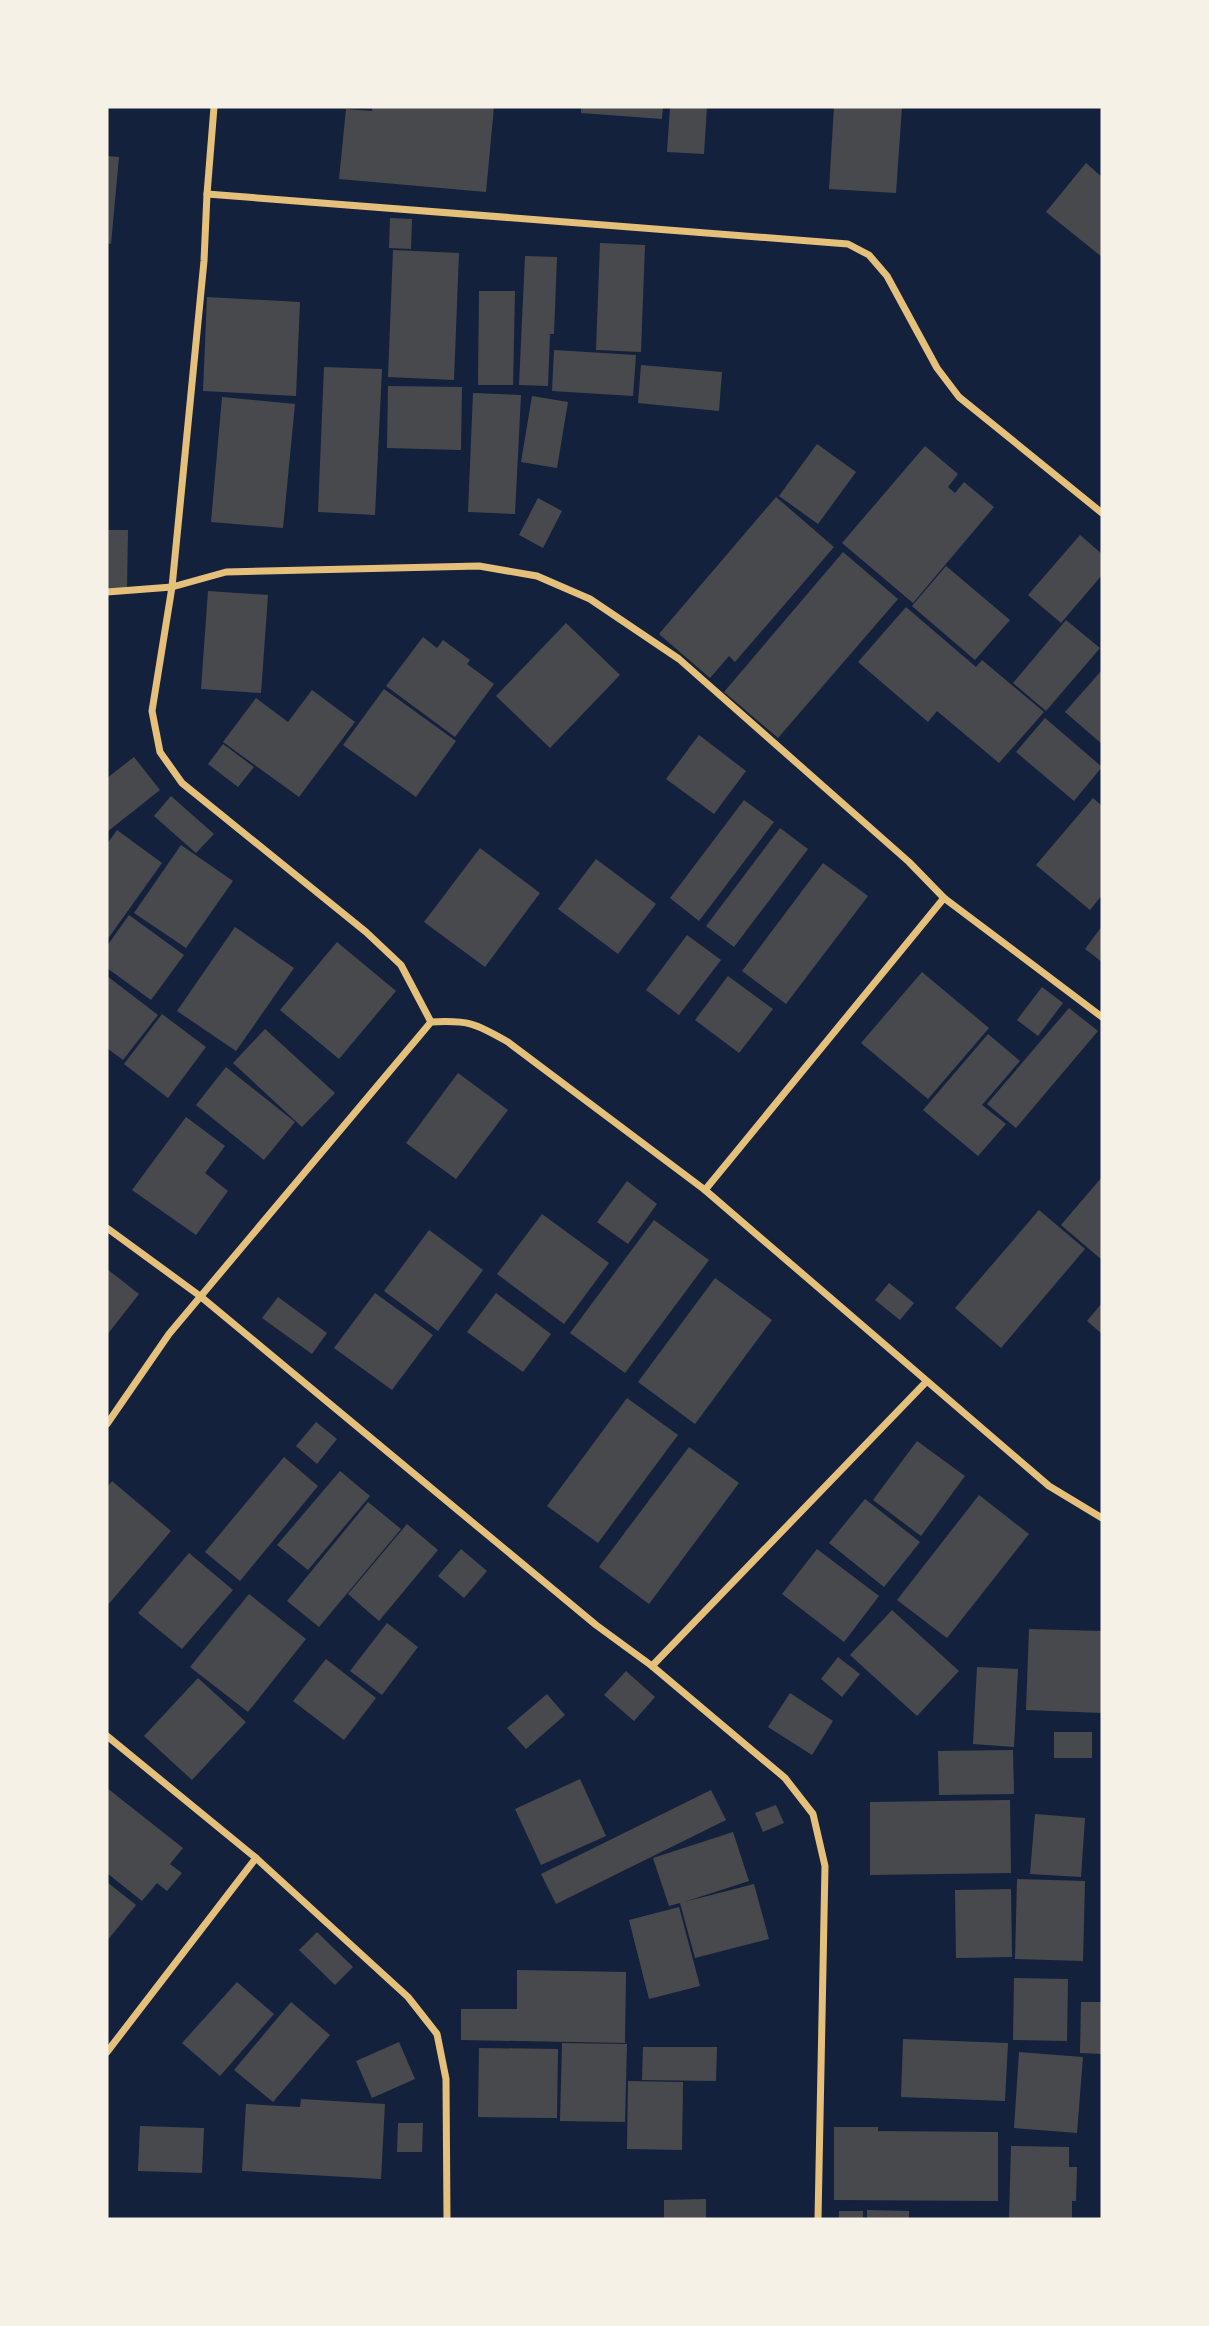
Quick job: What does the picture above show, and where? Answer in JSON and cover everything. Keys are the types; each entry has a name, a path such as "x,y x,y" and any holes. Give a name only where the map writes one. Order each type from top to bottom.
{"street":[{"path":"214,107 204,261 172,587 152,711 160,752 182,783 366,932 401,965 430,1022"},
{"path":"207,194 848,244 869,254 887,276 937,368 959,397 1102,513"},
{"path":"107,592 172,587 226,572 479,566 537,576 590,599 679,659 909,862 944,898 1102,1017"},
{"path":"705,1190 944,898"},
{"path":"107,1423 169,1334 430,1022 460,1021 483,1027 508,1042 705,1190 1049,1486 1102,1518"},
{"path":"107,1228 200,1296 596,1625 652,1666 746,1743 785,1778 813,1814 825,1866 818,2219"},
{"path":"652,1666 926,1382"},
{"path":"107,1736 256,1858 408,1997 437,2034 446,2079 447,2219"},
{"path":"107,2052 256,1858"}],"building":[{"path":"372,107 494,107 486,192 339,179 346,109 372,111"},
{"path":"581,107 663,107 662,119 581,113"},
{"path":"670,107 707,107 704,154 667,152"},
{"path":"834,107 902,107 896,193 829,189"},
{"path":"107,156 119,157 111,244 107,243"},
{"path":"1086,163 1102,177 1102,257 1046,212"},
{"path":"390,218 412,219 411,249 389,248"},
{"path":"600,243 645,245 641,352 596,350"},
{"path":"393,250 459,253 454,380 388,377"},
{"path":"525,256 557,257 554,334 550,334 548,386 519,385"},
{"path":"479,291 515,291 513,385 478,385"},
{"path":"207,297 300,302 296,396 203,391"},
{"path":"554,350 636,355 633,396 552,391"},
{"path":"641,365 722,372 719,411 638,403"},
{"path":"324,367 382,369 375,515 318,512"},
{"path":"388,386 462,387 461,450 387,448"},
{"path":"473,393 521,395 515,514 468,512"},
{"path":"532,396 568,402 557,468 521,462"},
{"path":"222,397 295,404 283,528 211,522"},
{"path":"817,444 856,472 818,524 779,496"},
{"path":"925,446 958,474 948,487 955,493 964,482 994,507 913,603 842,543"},
{"path":"776,497 834,547 735,662 729,656 710,678 659,634"},
{"path":"538,498 562,511 543,548 519,535"},
{"path":"107,530 128,530 127,589 107,589"},
{"path":"1080,535 1102,554 1102,575 1061,623 1028,595"},
{"path":"843,552 898,599 778,738 724,692"},
{"path":"946,566 1010,620 975,660 912,606"},
{"path":"208,591 268,595 261,693 201,689"},
{"path":"906,607 976,667 982,660 1044,712 999,763 937,711 928,722 858,662"},
{"path":"1066,620 1100,648 1046,711 1013,683"},
{"path":"566,623 620,675 550,748 496,696"},
{"path":"423,637 437,648 443,640 470,660 467,664 494,684 455,737 386,686"},
{"path":"1102,670 1102,744 1065,712"},
{"path":"384,689 456,741 416,797 343,745"},
{"path":"312,690 355,722 299,797 223,742 256,698 288,722"},
{"path":"1045,718 1102,767 1074,801 1016,752"},
{"path":"699,735 746,771 714,814 666,779"},
{"path":"223,744 254,767 238,787 208,764"},
{"path":"134,757 160,790 107,832 107,778"},
{"path":"171,796 214,834 196,853 154,816"},
{"path":"1093,798 1102,806 1102,895 1090,910 1036,865"},
{"path":"744,800 774,822 699,921 670,898"},
{"path":"780,828 808,849 734,947 706,926"},
{"path":"117,830 162,863 107,940 107,844"},
{"path":"181,845 233,881 186,948 134,913"},
{"path":"480,848 540,893 485,967 424,922"},
{"path":"596,859 656,904 618,954 558,909"},
{"path":"823,863 868,896 786,1004 742,971"},
{"path":"129,915 184,955 151,1000 107,968 107,946"},
{"path":"1102,926 1102,962 1085,949"},
{"path":"235,927 294,968 236,1051 177,1011"},
{"path":"687,935 721,960 679,1015 646,990"},
{"path":"337,942 396,991 339,1059 280,1010"},
{"path":"922,972 989,1028 928,1099 861,1043"},
{"path":"107,976 158,1015 123,1060 107,1048"},
{"path":"728,976 773,1009 739,1053 695,1020"},
{"path":"1042,987 1063,1003 1038,1036 1017,1020"},
{"path":"1069,1008 1098,1031 1016,1128 987,1104"},
{"path":"162,1014 206,1047 168,1098 124,1064"},
{"path":"265,1029 335,1093 302,1127 233,1063"},
{"path":"988,1034 1020,1061 982,1105 1006,1124 978,1156 923,1110"},
{"path":"226,1067 295,1122 264,1160 196,1105"},
{"path":"458,1073 508,1110 456,1179 406,1143"},
{"path":"186,1117 225,1146 205,1173 228,1191 196,1235 132,1190"},
{"path":"1102,1177 1102,1260 1061,1225"},
{"path":"627,1181 657,1204 628,1244 597,1222"},
{"path":"1039,1210 1085,1249 1001,1348 955,1308"},
{"path":"542,1214 609,1263 564,1324 497,1274"},
{"path":"654,1220 709,1260 625,1373 570,1333"},
{"path":"429,1230 483,1270 438,1331 384,1291"},
{"path":"107,1269 139,1294 107,1335"},
{"path":"715,1278 772,1320 695,1424 638,1382"},
{"path":"889,1283 914,1303 900,1320 875,1300"},
{"path":"375,1293 433,1335 392,1390 334,1348"},
{"path":"496,1293 551,1334 523,1372 467,1332"},
{"path":"278,1297 327,1333 312,1354 262,1318"},
{"path":"1102,1303 1102,1334 1087,1321"},
{"path":"627,1398 678,1435 598,1543 547,1506"},
{"path":"316,1422 337,1439 317,1464 296,1446"},
{"path":"917,1441 965,1476 921,1536 873,1500"},
{"path":"689,1447 739,1483 649,1604 599,1567"},
{"path":"284,1457 318,1486 240,1581 205,1552"},
{"path":"340,1471 370,1496 308,1570 277,1545"},
{"path":"112,1481 171,1531 107,1606 107,1487"},
{"path":"979,1495 1029,1534 947,1638 897,1600"},
{"path":"865,1499 920,1542 884,1587 829,1543"},
{"path":"368,1502 401,1529 319,1627 287,1601"},
{"path":"407,1524 438,1550 379,1621 348,1594"},
{"path":"461,1549 487,1571 464,1598 438,1576"},
{"path":"817,1549 879,1596 844,1642 782,1594"},
{"path":"189,1553 233,1590 182,1649 138,1613"},
{"path":"249,1594 306,1639 248,1712 190,1667"},
{"path":"892,1610 959,1671 917,1716 850,1655"},
{"path":"387,1623 418,1647 382,1695 350,1671"},
{"path":"1029,1629 1102,1631 1102,1713 1026,1710"},
{"path":"838,1657 860,1674 842,1697 821,1679"},
{"path":"326,1659 376,1698 344,1740 293,1701"},
{"path":"977,1667 1018,1669 1014,1747 973,1744"},
{"path":"626,1671 655,1697 634,1721 604,1695"},
{"path":"198,1678 246,1722 192,1780 144,1736"},
{"path":"790,1693 833,1721 812,1755 768,1727"},
{"path":"547,1694 565,1715 526,1749 507,1728"},
{"path":"1054,1732 1092,1732 1092,1758 1054,1758"},
{"path":"1013,1750 1014,1794 939,1795 938,1751"},
{"path":"580,1779 606,1836 541,1865 515,1809"},
{"path":"107,1788 183,1848 170,1864 182,1873 167,1891 157,1883 142,1901 107,1873"},
{"path":"711,1790 726,1820 556,1904 541,1874"},
{"path":"1010,1800 1011,1873 870,1875 870,1802"},
{"path":"776,1805 784,1823 763,1832 755,1813"},
{"path":"1035,1814 1085,1818 1081,1877 1030,1874"},
{"path":"733,1832 749,1881 684,1902 754,1884 769,1939 695,1958 680,1903 669,1906 653,1858"},
{"path":"1017,1879 1085,1881 1083,1961 1015,1959"},
{"path":"107,1882 136,1905 107,1941"},
{"path":"1011,1889 1012,1957 956,1958 955,1890"},
{"path":"679,1907 700,1986 649,1999 629,1920"},
{"path":"317,1932 353,1967 335,1985 299,1950"},
{"path":"517,1970 626,1972 625,2043 461,2040 461,2009 517,2009"},
{"path":"1014,1978 1068,1979 1067,2041 1013,2040"},
{"path":"237,1982 274,2014 220,2076 182,2043"},
{"path":"291,2002 330,2035 273,2102 234,2070"},
{"path":"1081,2002 1102,2002 1102,2054 1080,2053"},
{"path":"903,2039 1008,2043 1005,2101 901,2097"},
{"path":"399,2042 415,2079 372,2098 356,2061"},
{"path":"562,2043 627,2044 625,2122 560,2121"},
{"path":"643,2047 717,2047 716,2081 642,2080"},
{"path":"479,2048 558,2049 557,2118 478,2117"},
{"path":"1019,2052 1083,2057 1077,2133 1014,2128"},
{"path":"628,2081 683,2082 682,2150 627,2149"},
{"path":"301,2099 385,2104 381,2179 242,2171 246,2104 300,2107"},
{"path":"398,2123 423,2123 422,2152 397,2152"},
{"path":"140,2126 204,2128 202,2173 138,2171"},
{"path":"834,2127 878,2127 878,2131 998,2132 998,2201 834,2200"},
{"path":"1011,2146 1069,2147 1069,2167 1077,2167 1076,2201 1072,2201 1072,2219 1009,2218"},
{"path":"706,2199 706,2219 664,2219 664,2200"},
{"path":"867,2210 909,2211 909,2219 867,2219"},
{"path":"839,2211 863,2211 863,2219 839,2219"}]}
